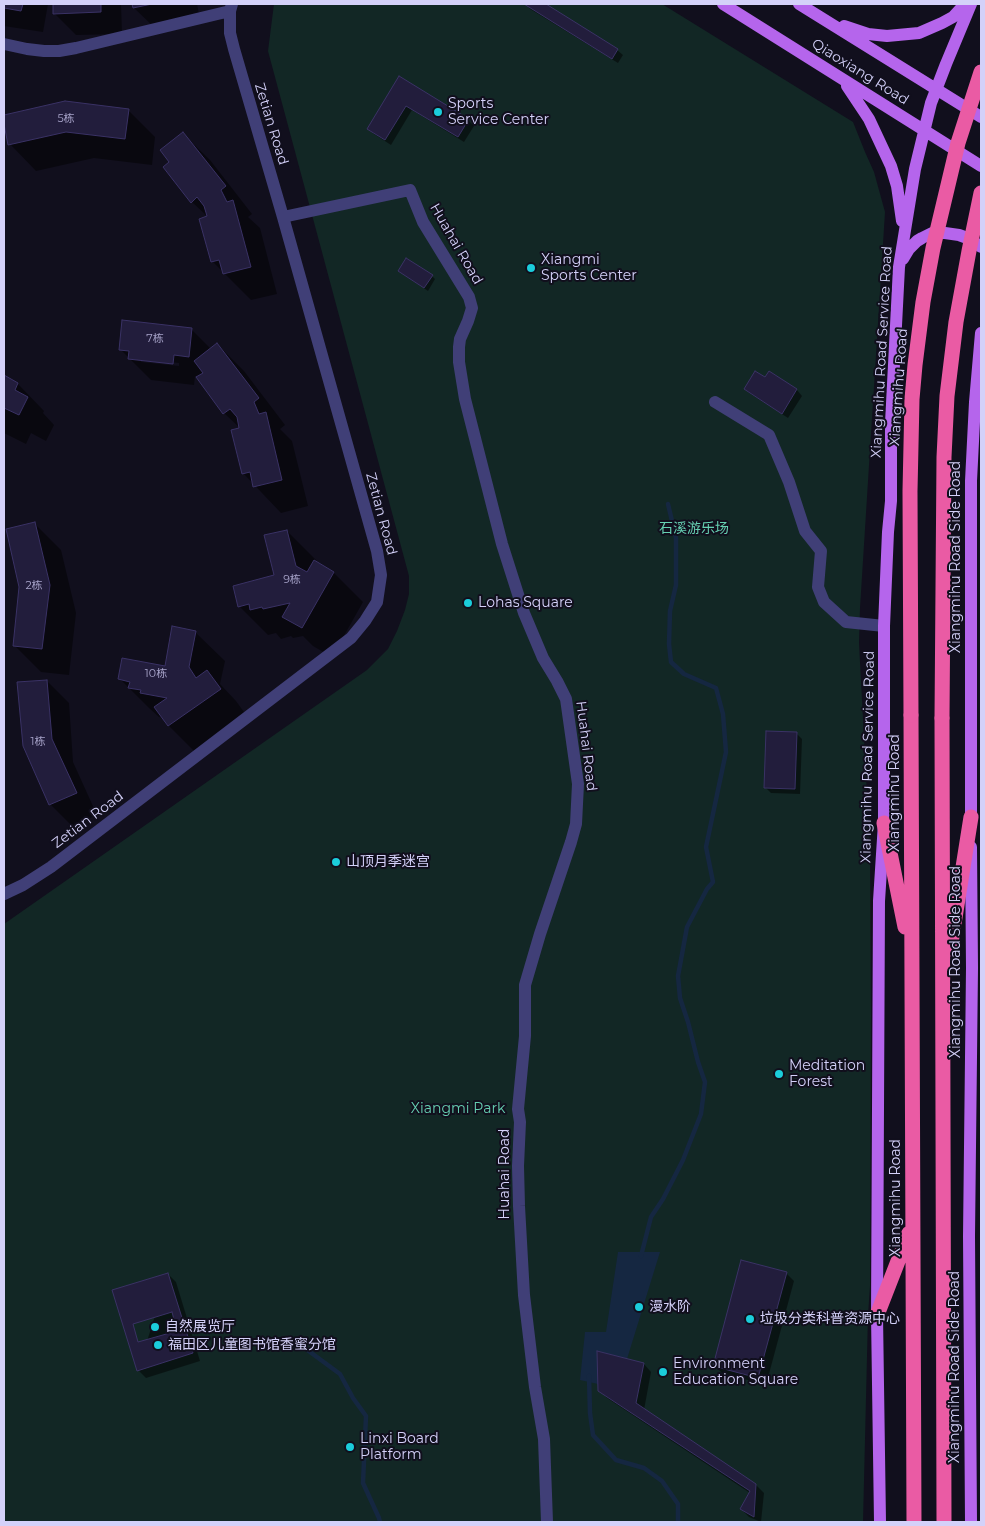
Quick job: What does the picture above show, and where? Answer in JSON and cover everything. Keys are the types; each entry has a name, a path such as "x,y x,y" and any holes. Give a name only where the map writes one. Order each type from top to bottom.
{"highway":[{"name":"Xiangmihu Road","path":"914,1522 910,491 912,408 923,302 933,248 958,143 981,72"},
{"path":"944,1522 942,718 944,456 947,396 956,322 968,251 981,193"},
{"path":"943,994 971,817"},
{"path":"884,823 912,962"},
{"path":"878,1315 913,1225"}],"main road":[{"name":"Qiaoxiang Road","path":"723,4 981,166"},
{"name":"Qiaoxiang Road","path":"799,4 981,117"},
{"path":"821,18 868,34 904,35 919,33 942,23 953,17 965,4"},
{"name":"Xiangmihu Road Service Road","path":"880,1522 878,1315 879,902 884,823 884,626 891,501 891,423 899,267 915,169 924,130 936,88 971,4"},
{"path":"837,76 854,94 865,110 891,166 898,186 901,209 902,253"},
{"path":"899,267 913,245 932,233 959,235 970,239 981,247"},
{"path":"975,402 981,332"},
{"path":"975,402 981,383"},
{"name":"Xiangmihu Road Side Road","path":"971,1522 968,1236 972,968 971,817 976,619 971,482 975,402"}],"street":[{"path":"4,44 27,49 59,51 231,7"},
{"name":"Zetian Road","path":"4,894 23,885 52,866 352,638 366,621 376,602 381,575 377,551 234,49 230,33 231,7"},
{"name":"Huahai Road","path":"283,217 410,190 424,222 469,298 472,308 460,339 458,362 465,399 502,544 524,613 543,658 566,699 578,784 576,824 525,985 525,1036 518,1109 520,1122 519,1206 524,1295 535,1387 544,1439 546,1522"},
{"path":"715,402 769,435 789,482 805,531 821,551 818,587 824,602 846,622 884,626"}],"green space":[{"name":"Xiangmi Park","path":"274,4 662,4 853,122 874,172 885,212 859,643 870,853 871,1016 870,1286 863,1522 4,1522 4,924 367,670 388,649 397,631 409,594 409,576 268,51"}],"water":[{"path":"618,1252 660,1252 627,1359 597,1351 598,1384 580,1380 585,1332 606,1332"}],"building":[{"path":"4,4 23,4 21,11 4,8"},
{"path":"53,4 101,4 101,12 53,14"},
{"path":"132,4 152,4 133,8"},
{"path":"524,4 546,4 618,49 612,59"},
{"name":"Sports Service Center","path":"399,76 469,119 458,137 406,106 385,140 367,129"},
{"path":"65,101 129,109 125,139 66,132 8,145 4,115"},
{"path":"183,132 226,186 221,190 227,202 233,200 251,267 223,274 219,260 211,262 199,219 207,216 204,206 197,197 191,203 163,167 169,162 160,150"},
{"path":"406,258 433,275 424,288 398,271"},
{"path":"122,320 192,328 189,357 174,355 173,364 128,359 129,351 119,350"},
{"path":"217,343 259,398 254,402 259,414 266,412 282,480 253,487 250,472 242,474 231,430 239,428 237,417 230,409 223,414 196,377 203,373 194,361"},
{"path":"755,371 765,377 769,371 797,389 782,414 744,389"},
{"path":"4,375 18,383 15,390 28,397 19,415 4,408"},
{"path":"35,522 50,585 42,649 13,646 19,587 6,529"},
{"path":"287,530 296,566 307,572 314,560 334,572 302,628 282,617 290,603 250,610 249,604 238,607 233,586 274,575 264,535"},
{"path":"172,626 196,631 189,667 196,678 207,670 221,689 168,726 154,707 167,698 140,693 141,690 128,688 130,682 118,679 122,658 165,666"},
{"path":"47,680 52,739 77,793 49,805 23,746 17,682"},
{"path":"766,731 797,732 795,789 764,788"},
{"name":"垃圾分类科普资源中心","path":"741,1260 787,1272 758,1378 713,1366"},
{"path":"168,1273 193,1353 137,1371 112,1290"},
{"name":"自然展览厅","path":"172,1312 177,1331 138,1342 133,1324"},
{"path":"597,1351 644,1363 636,1403 756,1484 754,1517 740,1509 750,1491 598,1391"}],"waterway":[{"path":"641,1256 651,1217 663,1199 683,1160 701,1114 705,1082 680,998 678,976 687,927 707,889 713,882 706,847 726,752 723,714 716,688 684,674 671,662 669,644 670,611 676,585 676,538 668,504"},
{"path":"306,1349 340,1374 353,1398 366,1416 363,1483 380,1522"},
{"path":"589,1376 590,1413 593,1435 616,1460 644,1468 662,1481 678,1504 678,1522"}],"place":[{"name":"Sports Service Center","path":"438,112"},
{"name":"Xiangmi Sports Center","path":"531,268"},
{"name":"Lohas Square","path":"468,603"},
{"name":"山顶月季迷宫","path":"336,862"},
{"name":"Meditation Forest","path":"779,1074"},
{"name":"漫水阶","path":"639,1307"},
{"name":"垃圾分类科普资源中心","path":"750,1319"},
{"name":"自然展览厅","path":"155,1327"},
{"name":"福田区儿童图书馆香蜜分馆","path":"158,1345"},
{"name":"Environment Education Square","path":"663,1372"},
{"name":"Linxi Board Platform","path":"350,1447"}],"park label":[{"name":"石溪游乐场","path":"694,529"}]}
